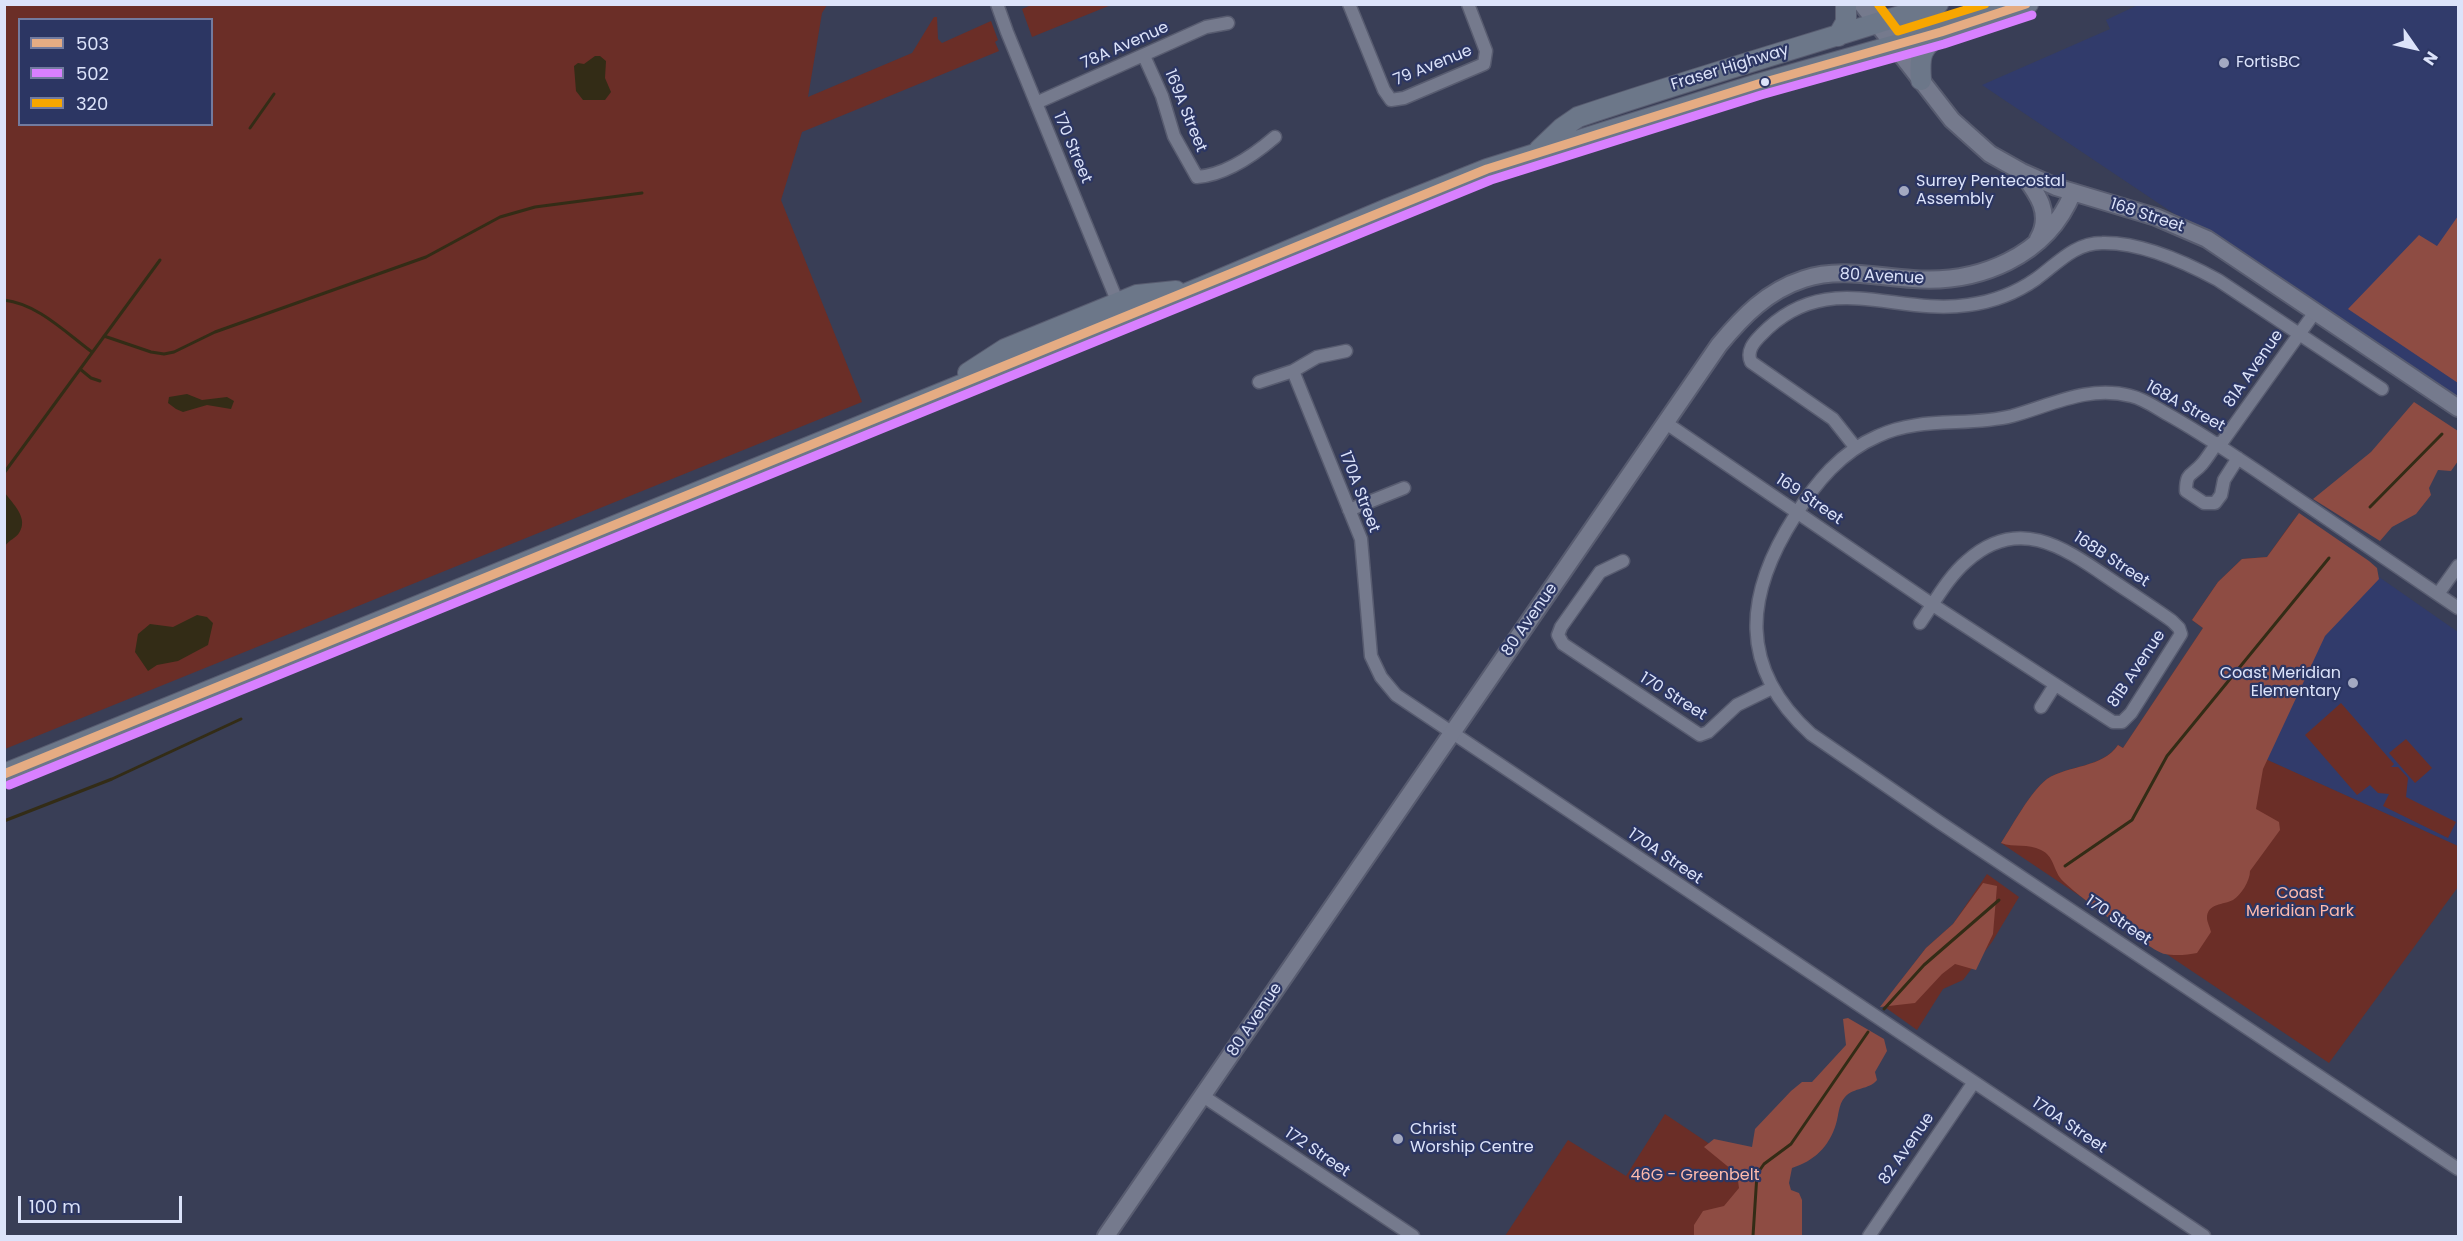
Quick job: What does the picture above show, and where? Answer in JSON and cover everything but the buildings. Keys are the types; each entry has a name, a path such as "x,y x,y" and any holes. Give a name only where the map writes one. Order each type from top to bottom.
{"main road":[{"path":"1838,36 1846,22 1846,4"},
{"name":"168 Street","path":"1862,4 1952,120 1990,154 2022,172 2073,192 2156,217 2201,236 2458,408"},
{"name":"Fraser Highway","path":"1534,154 1562,128 1578,117 1753,60 1938,4"},
{"name":"Fraser Highway","path":"4,774 1487,169 1758,84 1941,32 2028,4"},
{"path":"1921,80 1922,53 1925,46 1941,32"},
{"path":"2022,172 2044,207 2041,234 2033,247"},
{"name":"80 Avenue","path":"1106,1236 1719,345 1742,317 1761,301 1782,288 1809,278 1835,274 1868,274 1912,279 1960,278 2000,267 2033,247 2049,232 2066,210 2073,192"},
{"name":"Fraser Highway","path":"931,397 1005,349 1137,295 1202,287"},
{"path":"1023,360 1026,350 1067,324"}],"street":[{"name":"170 Street","path":"997,4 1118,303"},
{"name":"79 Avenue","path":"1349,4 1384,90 1392,100 1404,98 1482,66 1486,60 1486,51 1468,4"},
{"name":"78A Avenue","path":"1036,103 1206,27 1228,23"},
{"name":"169A Street","path":"1144,56 1162,96 1176,141 1197,177 1211,175 1239,163 1258,152 1275,137"},
{"path":"1856,448 1833,419 1752,364 1749,357 1750,351 1765,330 1796,309 1835,297 1857,297 1931,307 1955,307 1989,301 2033,281 2062,257 2081,247 2098,243 2119,244 2184,262 2218,280 2382,389"},
{"name":"81A Avenue","path":"2238,458 2224,480 2221,495 2215,503 2204,503 2186,491 2186,479 2190,472 2201,466 2219,444 2315,312"},
{"path":"1259,382 1293,371 1317,357 1346,351"},
{"name":"170A Street","path":"1293,371 1362,543 1369,640 1374,665 1383,681 1395,695 2204,1236"},
{"name":"168A Street","path":"1797,512 1826,474 1856,448 1881,434 1905,426 1999,418 2072,396 2102,393 2130,396 2141,399 2219,444 2458,608"},
{"name":"169 Street","path":"1666,423 1933,605 2107,719 2119,723"},
{"path":"1349,510 1404,488"},
{"name":"170 Street","path":"1797,512 1771,555 1759,592 1757,629 1764,669 1772,688 1796,720 1822,743 2458,1169"},
{"name":"168B Street","path":"1933,605 1958,569 1980,551 2006,540 2033,539 2053,544 2071,553 2172,621 2181,631"},
{"name":"170 Street","path":"1623,561 1600,572 1561,627 1558,638 1571,650 1700,735 1708,732 1733,708 1772,688"},
{"path":"2438,594 2458,566"},
{"path":"1920,624 1933,605"},
{"name":"81B Avenue","path":"2119,723 2131,713 2177,643 2181,631"},
{"path":"2041,707 2055,685"},
{"name":"82 Avenue","path":"1869,1236 1974,1082"},
{"name":"172 Street","path":"1203,1096 1413,1236"}],"shaded area":[{"path":"2138,5 2458,5 2458,404 1982,85 2110,29 2106,20"},
{"path":"595,56 600,56 606,61 605,78 611,92 605,100 583,100 576,91 574,66 578,63 584,64"},
{"path":"2458,216 2458,383 2348,309 2419,235 2437,246"},
{"path":"187,394 202,400 227,397 234,401 231,409 207,405 183,412 168,403 169,397"},
{"path":"2414,402 2458,431 2458,461 2451,471 2438,470 2429,488 2431,495 2416,514 2392,527 2380,541 2313,499 2371,452"},
{"path":"5,493 19,512 22,527 5,546"},
{"path":"2299,513 2369,561 2377,568 2379,579 2325,636 2263,769 2256,809 2279,822 2280,830 2250,871 2247,883 2239,895 2210,910 2207,918 2211,932 2197,953 2165,954 2129,933 2068,886 2058,875 2051,859 2045,853 2036,848 2001,843 2028,800 2047,779 2055,774 2104,758 2118,745 2123,748 2203,628 2192,620 2218,582 2242,559 2267,557"},
{"name":"Coast Meridian Elementary","path":"2343,552 2458,632 2458,846 2210,734"},
{"path":"197,615 207,617 213,623 208,645 178,661 157,665 148,671 135,652 138,634 150,624 173,627"},
{"path":"1983,883 1997,886 1993,934 1976,970 1955,964 1942,974 1915,1003 1880,1007 1926,948 1953,924"},
{"path":"1848,1018 1884,1039 1887,1051 1875,1072 1877,1080 1849,1094 1843,1100 1833,1132 1825,1146 1814,1157 1792,1168 1789,1183 1791,1190 1799,1193 1802,1200 1802,1236 1694,1236 1694,1225 1703,1211 1724,1206 1739,1188 1737,1174 1704,1147 1714,1139 1752,1147 1755,1129 1791,1091 1802,1082 1812,1082 1846,1045 1843,1019"}],"green space":[{"path":"5,5 827,5 822,13 808,97 912,53 934,17 937,17 938,39 942,43 991,21 998,40 995,42 999,51 802,132 781,200 862,402 5,749"},
{"path":"1031,5 1111,5 1032,37 1022,9"},
{"name":"Coast Meridian Park","path":"2294,519 2343,552 2210,734 2458,846 2458,887 2329,1063 2001,843 2028,800 2047,779 2055,774 2103,758 2118,745 2123,748 2203,628 2192,620 2218,582 2242,559 2267,557"},
{"path":"2341,703 2394,764 2391,767 2398,767 2408,778 2406,797 2456,822 2448,838 2383,806 2389,794 2378,793 2370,785 2357,795 2305,735"},
{"path":"2406,739 2432,768 2415,783 2389,753"},
{"path":"1987,874 2019,897 1992,942 1963,980 1943,989 1917,1030 1882,1005 1926,948 1953,924"},
{"name":"46G - Greenbelt","path":"1665,1114 1802,1206 1802,1236 1694,1225 1694,1236 1505,1236 1568,1140 1626,1176"}],"waterway":[{"path":"250,128 274,94"},
{"path":"104,336 151,352 164,354 174,352 215,332 426,257 500,217 535,207 642,193"},
{"path":"4,473 160,260"},
{"path":"4,300 40,313 92,352"},
{"path":"80,369 91,378 100,381"},
{"path":"2370,507 2442,434"},
{"path":"2065,866 2132,820 2167,756 2329,558"},
{"path":"4,821 112,779 241,719"},
{"path":"1884,1009 1924,965 1999,900"},
{"path":"1753,1236 1757,1174 1764,1164 1791,1144 1868,1032"}],"transit line":[{"name":"320","path":"1878,4 1898,31 1985,4"},
{"name":"503","path":"4,774 1487,169 1758,84 1941,32 2026,4"},
{"name":"502","path":"9,785 1491,180 1761,95 1944,44 2032,15"}],"place":[{"name":"FortisBC","path":"2224,63"},
{"name":"Surrey Pentecostal Assembly","path":"1904,191"},
{"name":"Coast Meridian Elementary","path":"2353,683"},
{"name":"Christ Worship Centre","path":"1398,1139"}]}
